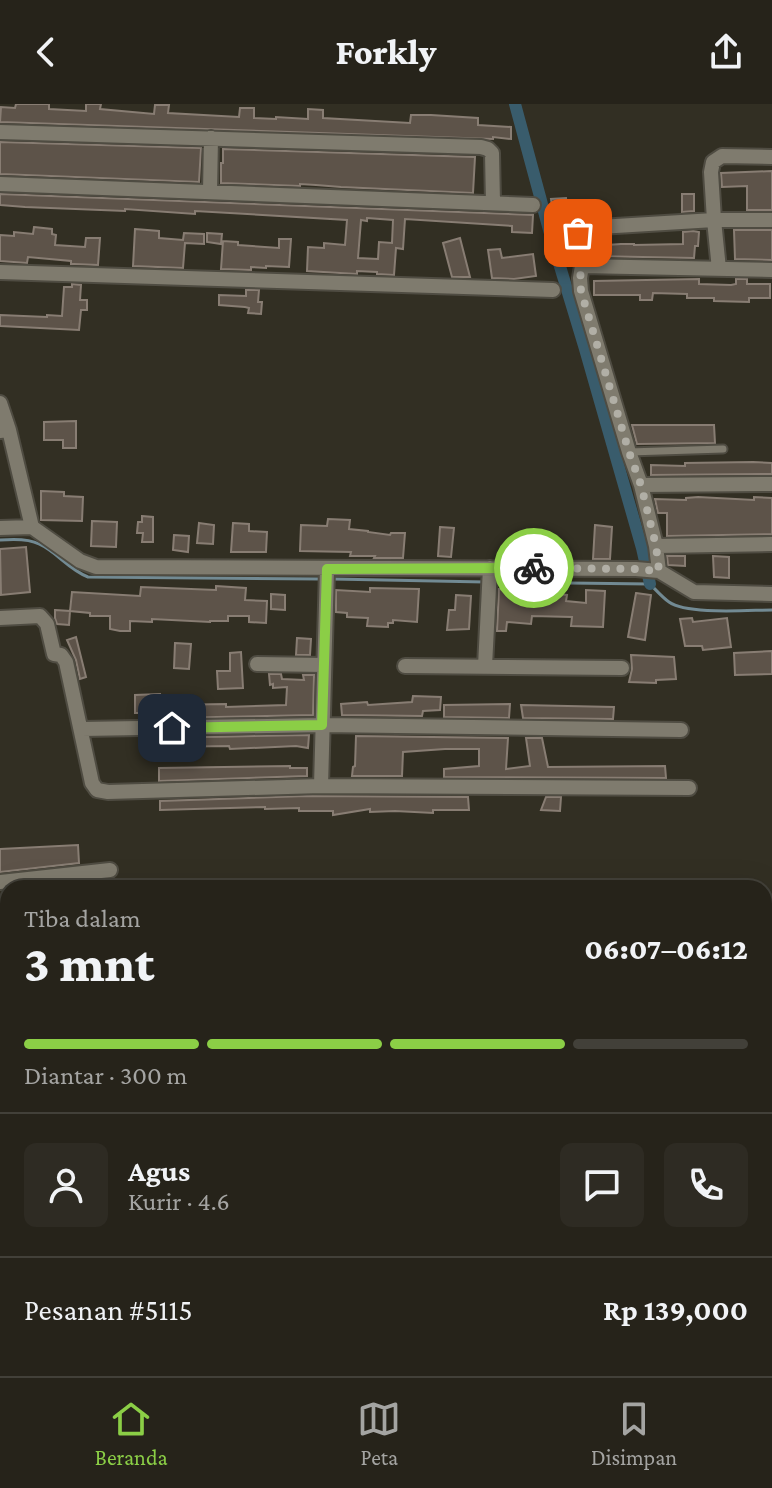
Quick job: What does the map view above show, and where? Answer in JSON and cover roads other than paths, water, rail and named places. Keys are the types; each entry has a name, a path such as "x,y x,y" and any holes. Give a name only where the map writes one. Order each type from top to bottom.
{"street":[{"path":"0,132 481,147 492,153 493,203"},
{"path":"210,192 211,138"},
{"path":"719,269 711,172 713,162 722,156 772,157"},
{"path":"0,184 533,205"},
{"path":"649,570 656,546 641,485 581,291 578,233 583,228 714,220 772,220"},
{"path":"582,266 772,270"},
{"path":"0,272 553,290"},
{"path":"0,403 4,430 32,527"},
{"path":"641,485 772,484"},
{"path":"0,528 32,527 80,561 96,567 327,576 649,570 694,592 772,594"},
{"path":"656,546 772,544"},
{"path":"485,666 490,575"},
{"path":"321,786 327,576"},
{"path":"0,618 40,616 47,624 54,654 61,655 66,662 92,783 97,790 321,786 689,788"},
{"path":"257,664 324,665"},
{"path":"405,666 622,668"},
{"path":"82,729 322,725 681,730"},
{"path":"18,880 110,870"}],"lane":[{"path":"629,452 723,449"}],"waterway":[{"path":"515,104 650,584"},
{"path":"0,540 35,542 88,577 321,579"},
{"path":"333,579 485,582"},
{"path":"493,582 650,584 669,602 689,609 772,610"}]}
